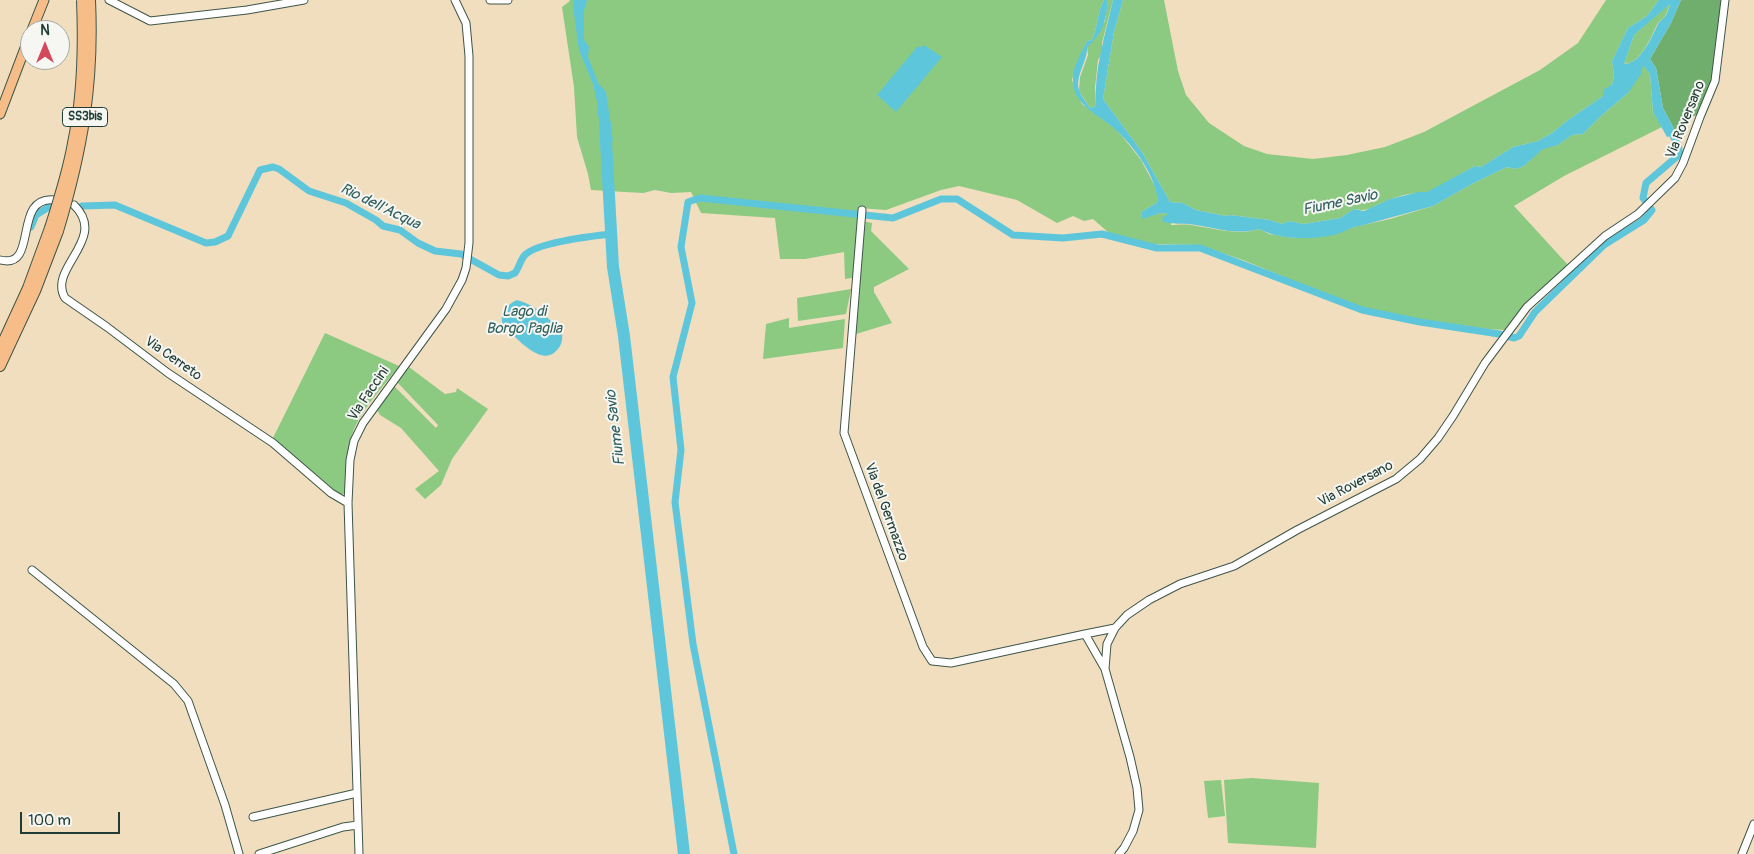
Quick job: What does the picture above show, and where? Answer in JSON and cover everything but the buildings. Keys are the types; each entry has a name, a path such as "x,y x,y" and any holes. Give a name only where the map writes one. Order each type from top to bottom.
{"highway":[{"name":"SS3bis","path":"0,366 35,291 54,230 74,142 80,96 84,37 82,0"},
{"name":"SS3bis","path":"0,349 70,190 81,144 88,98 92,38 90,0"}],"main road":[{"path":"36,20 44,0"},
{"path":"0,114 20,61"}],"street":[{"path":"109,0 150,21 247,10 304,0"},
{"name":"Via Faccini","path":"359,854 348,503 350,460 354,441 372,410 446,308 462,280 466,268 468,251 469,56 466,22 455,0"},
{"path":"490,0 508,0"},
{"name":"Via Roversano","path":"1119,854 1133,831 1138,810 1137,788 1130,757 1105,669 1107,644 1115,628 1128,615 1149,600 1180,584 1234,566 1297,530 1396,479 1420,459 1438,438 1485,363 1527,307 1605,236 1638,214 1675,178 1683,163 1715,81 1725,0"},
{"path":"0,260 8,262 20,254 27,222 32,211 43,202 55,200"},
{"name":"Via Cerreto","path":"74,205 84,218 85,230 82,240 65,272 61,286 61,293 64,298 107,327 168,373 273,443 331,493 348,503"},
{"name":"Via del Germazzo","path":"862,210 844,433 923,647 932,661 951,663 1115,628"},
{"path":"32,570 174,684 188,701 225,806 239,854"},
{"path":"1085,634 1105,669"},
{"path":"254,817 357,793"},
{"path":"1742,854 1754,824"},
{"path":"259,854 343,827 358,825"}],"green space":[{"path":"569,0 1104,0 1092,40 1087,41 1072,80 1082,104 1117,130 1141,160 1157,190 1158,202 1141,212 1142,218 1161,213 1171,214 1171,225 1188,225 1234,232 1259,229 1269,234 1293,238 1335,234 1354,227 1390,219 1433,206 1507,167 1516,169 1524,166 1543,148 1558,145 1572,135 1583,134 1628,93 1643,64 1650,74 1653,112 1662,127 1564,176 1514,206 1568,265 1529,301 1505,330 1486,329 1362,309 1243,260 1199,245 1152,244 1109,233 1093,219 1084,221 1073,216 1057,223 1017,200 959,186 941,190 886,210 859,208 857,220 872,223 871,231 909,269 874,287 874,292 892,323 856,334 853,333 857,277 845,279 844,252 805,259 780,259 775,218 701,213 691,192 671,193 655,190 643,193 591,190 577,137 574,87 562,7"},
{"path":"1108,0 1113,0 1102,43 1102,53 1098,60 1095,88 1096,106 1090,108 1079,91 1080,77 1088,55 1087,47 1105,21"},
{"path":"1123,0 1164,0 1178,71 1186,95 1209,123 1244,146 1267,154 1313,159 1347,155 1385,147 1424,132 1540,70 1578,43 1606,0 1659,0 1647,16 1628,28 1612,61 1614,75 1612,85 1603,96 1552,133 1538,141 1513,147 1481,167 1475,166 1427,193 1400,196 1367,209 1354,209 1340,218 1304,224 1289,221 1282,224 1270,220 1226,216 1196,210 1183,203 1170,202 1142,152 1103,99 1114,32"},
{"path":"1681,0 1724,0 1714,80 1699,114 1689,118 1679,138 1663,108 1656,68 1650,59 1671,23"},
{"path":"1670,3 1668,10 1658,23 1641,54 1636,59 1624,64 1634,35"},
{"path":"851,289 846,314 798,321 797,298"},
{"path":"789,318 789,328 845,319 843,348 763,359 766,324"},
{"path":"325,333 399,366 369,404 354,429 348,451 346,490 344,494 339,494 273,438"},
{"path":"409,367 445,394 456,392 457,388 488,409 452,459 441,485 425,499 415,489 439,471 401,428 380,415 377,410 394,386 436,428 438,425 397,382"},
{"path":"1252,778 1319,783 1316,848 1228,843 1224,780"},
{"path":"1221,780 1225,816 1208,818 1204,781"}],"water":[{"path":"574,0 587,0 584,11 584,40 589,47 588,57 598,83 606,92 613,141 601,138 602,131 593,84 579,50 573,6"},
{"path":"1104,0 1108,0 1103,26 1097,37 1087,47 1086,58 1080,73 1079,90 1090,108 1096,106 1098,66 1113,0 1123,0 1114,32 1103,99 1142,152 1170,202 1183,203 1196,210 1226,216 1270,220 1282,224 1289,221 1304,224 1340,218 1354,209 1364,211 1390,199 1427,192 1475,166 1481,167 1513,147 1538,141 1603,96 1603,90 1612,85 1614,75 1612,61 1628,28 1647,16 1659,0 1681,0 1671,23 1650,59 1656,68 1663,108 1679,138 1673,141 1670,136 1667,137 1653,112 1650,74 1643,65 1641,74 1628,93 1583,134 1572,135 1558,145 1543,149 1524,166 1516,169 1507,167 1433,206 1334,235 1315,238 1286,237 1267,233 1259,229 1241,232 1169,223 1162,221 1163,217 1169,214 1161,213 1142,219 1141,212 1158,202 1149,173 1123,137 1088,109 1077,97 1074,89 1073,75 1076,65 1087,41 1092,40","holes":["1670,4 1666,15 1659,23 1641,55 1630,63 1624,64 1634,35"]},
{"path":"924,45 942,57 896,112 877,95 917,47"},
{"name":"Lago di Borgo Paglia","path":"517,300 530,305 542,313 562,334 561,344 555,352 549,355 535,353 503,325 502,317 504,310"}],"waterway":[{"name":"Fiume Savio","path":"605,124 613,267 624,336 684,854"},
{"path":"734,854 693,644 675,502 681,450 673,377 692,303 681,247 688,202 700,198 893,218 941,199 957,199 1013,235 1063,238 1102,234 1157,248 1200,248 1362,310 1514,338 1519,336 1535,312 1604,245 1644,220 1652,210 1643,198 1646,183 1680,154 1678,145 1671,132"},
{"name":"Rio dell'Acqua","path":"82,206 115,205 206,243 215,242 228,236 260,170 273,167 279,169 309,191 346,203 383,226 400,230 418,243 435,251 461,254 499,275 508,276 515,273 524,256 540,247 565,240 611,234"},
{"name":"Rio dell'Acqua","path":"31,227 36,215 52,205"}]}
